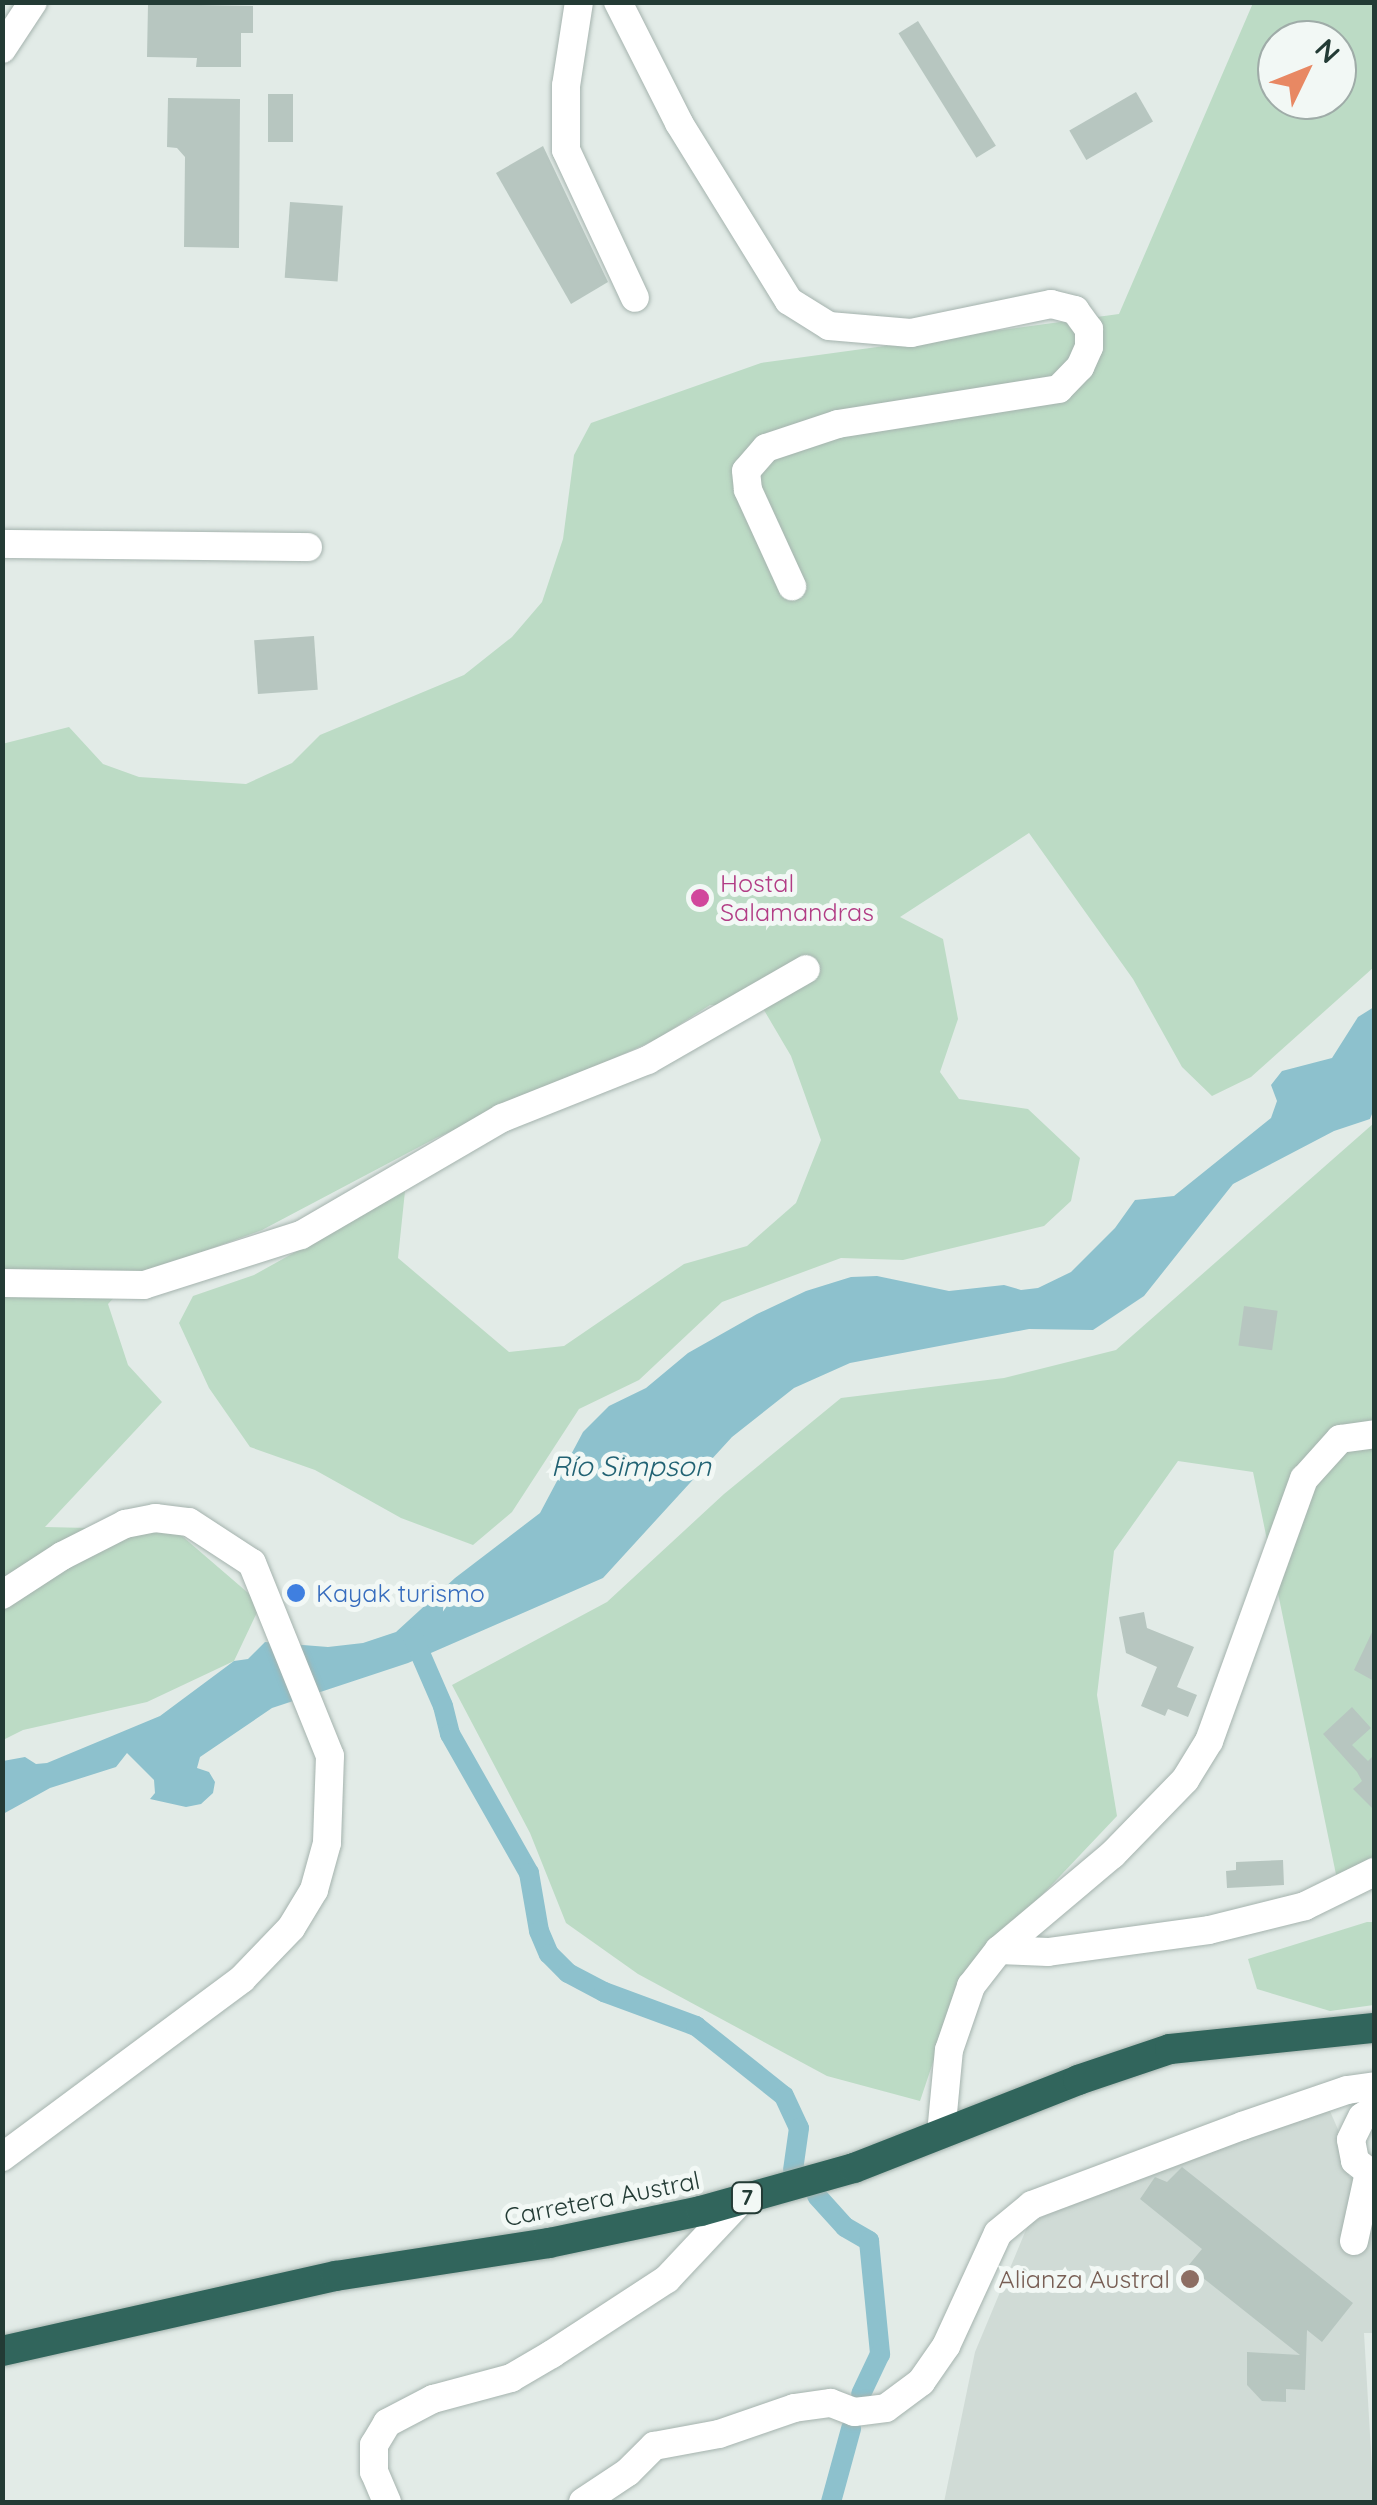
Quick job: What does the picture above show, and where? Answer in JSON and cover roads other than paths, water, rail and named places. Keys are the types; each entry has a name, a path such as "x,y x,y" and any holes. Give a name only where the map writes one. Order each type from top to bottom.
{"highway":[{"name":"Carretera Austral","path":"2,2351 336,2276 549,2243 742,2200 854,2168 1078,2080 1170,2050 1374,2028"}],"street":[{"path":"2,49 33,2"},
{"path":"580,2 566,86 566,150 635,298"},
{"path":"618,2 680,123 789,302 829,326 910,333 1051,304 1075,310 1089,329 1090,347 1080,367 1059,389 838,424 766,448 746,472 748,490 792,586"},
{"path":"2,544 308,547"},
{"path":"2,1283 144,1285 302,1234 502,1118 648,1060 806,969"},
{"path":"941,2134 949,2050 972,1986 999,1950 1112,1855 1185,1780 1208,1740 1304,1479 1340,1439 1374,1434"},
{"path":"2,1595 62,1556 125,1524 156,1518 189,1522 252,1563 330,1756 327,1843 314,1890 291,1928 242,1979 2,2157"},
{"path":"999,1950 1048,1952 1209,1930 1306,1906 1374,1872"},
{"path":"583,2502 628,2472 654,2446 719,2434 794,2408 831,2403 854,2412 886,2408 921,2382 946,2346 998,2233 1032,2206 1260,2120 1347,2090 1374,2086"},
{"path":"1354,2242 1372,2174 1355,2161 1351,2140 1362,2117 1374,2108"},
{"path":"387,2502 374,2472 374,2446 387,2424 433,2399 511,2378 552,2354 666,2279 709,2240 742,2200"}],"water":[{"name":"Río Simpson","path":"1374,1007 1374,1109 1370,1119 1334,1131 1233,1184 1144,1296 1093,1330 1029,1329 850,1363 794,1388 732,1437 603,1578 408,1663 272,1708 200,1757 197,1768 209,1772 215,1782 213,1793 201,1804 186,1807 150,1799 155,1793 154,1780 127,1753 116,1767 50,1788 3,1814 3,1761 25,1757 36,1764 47,1763 160,1716 234,1661 248,1659 265,1642 328,1647 363,1643 396,1632 455,1578 540,1513 583,1432 609,1406 646,1388 688,1353 757,1314 806,1291 851,1277 877,1276 949,1291 1004,1285 1021,1290 1038,1288 1071,1272 1115,1228 1135,1200 1174,1196 1271,1118 1277,1101 1271,1085 1282,1071 1332,1058 1358,1017"}],"waterway":[{"path":"413,1637 443,1706 450,1734 529,1873 539,1931 549,1954 568,1973 604,1992 696,2026 784,2096 799,2128 793,2170"},
{"path":"817,2196 845,2227 869,2241 880,2354 861,2394"},
{"path":"831,2502 851,2429"}],"place":[{"name":"Hostal Salamandras","path":"700,898"},
{"name":"Kayak turismo","path":"296,1593"},
{"name":"Alianza Austral","path":"1190,2279"}]}
